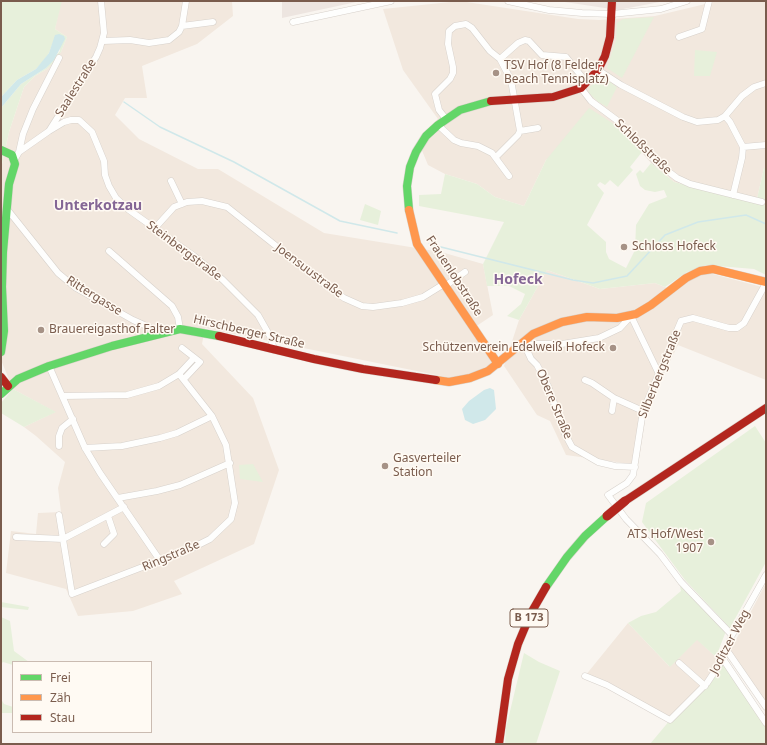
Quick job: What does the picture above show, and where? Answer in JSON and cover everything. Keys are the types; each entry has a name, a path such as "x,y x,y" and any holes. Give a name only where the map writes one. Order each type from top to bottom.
{"main road":[{"name":"Frauenlobstraße","path":"498,364 417,244 407,202 407,186 410,167 416,152 426,136 438,125 460,110 480,103 514,98 553,97 583,85 598,70 605,56 610,37 612,1"},
{"path":"1,352 4,331 2,287 9,184 16,164 17,155 12,155 3,151"},
{"path":"631,316 651,305 686,278 700,271 713,269 766,282"},
{"name":"Hirschberger Straße","path":"1,394 8,386 49,366 160,332 180,330 217,335 274,350 363,369 450,382 470,378 488,372 533,334 562,322 587,317 617,318 631,316"},
{"path":"1,377 8,386"},
{"name":"B 173","path":"499,744 503,706 515,654 529,618 558,569 585,536 625,501 766,408"}],"street":[{"name":"Saalestraße","path":"17,155 49,132 96,57 103,41 104,22 101,1"},
{"path":"103,41 121,40 149,43 163,42 174,36 182,26 186,1"},
{"path":"293,22 365,3 391,1"},
{"path":"508,1 549,10 612,14 661,9 688,1"},
{"path":"679,36 702,29 709,1"},
{"path":"182,26 213,22"},
{"path":"446,119 439,110 435,94 450,79 453,73 448,37 451,28 460,24 466,24 472,28 490,51 500,59 511,80 520,131 496,158"},
{"name":"Schloßstraße","path":"500,59 518,43 529,41 542,55 566,57 591,101 618,121 666,171 690,184 762,202"},
{"path":"17,155 22,134 32,109 59,58"},
{"path":"598,70 621,85 683,117 697,122 710,122 725,116 742,96 753,88 766,83"},
{"path":"725,116 733,127 743,148 733,195"},
{"name":"Steinbergstraße","path":"49,132 64,122 71,120 79,120 92,132 104,161 105,175 116,198 129,210 211,270 258,315 271,338 274,350"},
{"path":"438,125 454,140 486,149 496,158 509,176"},
{"path":"520,131 538,128"},
{"path":"743,148 766,145"},
{"path":"171,181 182,204"},
{"name":"Joensuustraße","path":"155,228 174,207 182,204 202,201 227,207 324,284 344,298 362,306 388,306 423,297 465,272"},
{"name":"Rittergasse","path":"7,209 58,273 76,288 134,320 160,332"},
{"path":"109,251 172,306 178,317 180,330"},
{"name":"Silberbergstraße","path":"635,467 643,411 658,372 681,321 693,318 729,328 740,326 766,282"},
{"path":"520,346 562,344 600,338 620,328 631,316 658,372"},
{"name":"Obere Straße","path":"520,346 537,365 548,386 572,447 598,462 615,466 635,467"},
{"path":"182,348 200,362 184,379"},
{"path":"63,396 127,395 159,386 179,374 194,358"},
{"path":"49,366 85,448 100,474 160,559"},
{"name":"Ringstraße","path":"63,539 72,594 192,548 210,539 231,519 235,503 226,445 212,416 179,374"},
{"path":"585,380 614,398 643,411"},
{"path":"612,411 614,398"},
{"path":"85,448 122,446 147,441 177,433 212,416"},
{"path":"59,446 59,436 62,428 73,419"},
{"path":"118,498 180,485 230,463"},
{"path":"635,467 631,480 608,495 608,498 650,543 681,582 732,635"},
{"path":"16,537 63,539 124,506"},
{"path":"59,515 63,539"},
{"path":"104,544 114,534 108,516"},
{"name":"Joditzer Weg","path":"585,676 607,685 670,720 705,686 723,659 732,635 766,575"},
{"path":"726,649 766,707"},
{"path":"723,659 766,723"},
{"path":"679,663 705,686"}],"shaded area":[{"path":"61,1 232,1 233,16 197,44 142,66 147,98 125,98 115,115 139,139 198,169 218,169 324,233 441,252 483,264 493,315 472,329 495,362 470,375 451,378 205,328 202,344 253,398 279,470 254,544 174,581 182,594 133,611 78,616 66,589 6,573 11,531 36,534 38,513 61,512 58,488 65,462 24,427 55,412 13,389 1,360 1,169 9,132 24,87 35,76 47,69 61,52 67,37 55,29"},
{"path":"282,1 361,1 282,18"},
{"path":"460,1 578,19 599,20 655,16 718,1 766,1 766,168 764,168 756,203 674,182 651,163 620,128 546,160 524,206 495,197 477,184 445,174 428,165 418,141 438,119 403,70 383,9"},
{"path":"558,1 665,1 618,10"},
{"path":"547,270 600,289 655,283 672,290 705,272 766,288 766,380 678,345 647,408 638,465 566,455 550,421 537,415 504,366 519,320"},
{"path":"766,583 766,702 730,651"},
{"path":"628,623 669,666 697,639 716,657 723,659 707,683 670,720 585,676"}],"green space":[{"path":"1,1 62,1 55,29 67,37 61,52 55,61 47,69 35,76 24,87 9,132 1,169 1,108 21,84 46,68 60,51 56,35 49,53 43,62 36,69 17,80 1,97"},
{"path":"654,17 622,78 607,68 616,40 617,23 623,19"},
{"path":"695,50 717,52 710,76 694,76"},
{"path":"603,77 617,87 607,107 597,101 589,93 589,88 598,78"},
{"path":"589,108 620,128 642,152 630,167 633,170 618,187 610,180 605,185 600,182 597,185 604,193 587,225 606,242 606,252 609,259 626,268 635,250 636,225 649,204 667,197 664,190 655,192 645,190 640,186 636,174 640,170 643,173 651,163 674,182 756,203 764,168 766,168 766,275 754,269 706,265 687,272 665,287 655,283 600,289 547,270 519,320 507,316 521,304 525,294 509,286 487,286 483,264 504,222 419,206 419,195 441,194 445,174 477,184 495,197 524,206 546,160"},
{"path":"365,204 381,211 378,225 360,220"},
{"path":"13,389 56,412 24,427 1,413 1,403"},
{"name":"ATS Hof/West 1907","path":"755,426 766,443 766,562 730,628 685,580 642,522 646,503"},
{"path":"253,464 263,482 240,479 239,465"},
{"path":"680,586 726,631 716,657 697,640 670,667 628,623 641,616 656,612 681,591"},
{"path":"1,602 29,607 28,610 1,607"},
{"path":"1,617 10,621 14,651 28,661 12,661 12,665 3,662 1,664"},
{"path":"524,653 539,662 560,671 536,744 505,744 506,728"},
{"path":"723,659 766,723 766,744 650,744 670,720 705,686"},
{"path":"1,699 4,704 12,707 12,713 1,713"}],"water":[{"path":"59,34 64,36 65,39 54,60 46,68 21,84 1,108 1,97 17,80 36,69 49,53 55,35"},
{"path":"490,388 494,390 496,409 485,420 473,424 465,420 462,409 469,401 484,390"}],"waterway":[{"path":"124,102 160,127 234,162 340,221 397,233"},
{"path":"429,244 573,280 593,283 627,276 665,235 698,222 746,215 766,224"}],"traffic: fast":[{"path":"409,210 407,186 410,167 416,152 426,136 438,125 460,110 491,101"},
{"path":"1,150 12,155 15,164 9,184 3,252 2,287 4,331 1,352"},
{"path":"1,394 18,379 49,366 112,346 180,329 219,336"},
{"path":"546,587 567,557 585,536 607,516"}],"traffic: slow":[{"path":"409,210 417,244 498,364"},
{"path":"436,380 449,382 470,378 488,371 533,334 562,322 587,317 617,318 636,314 651,305 686,278 700,271 713,269 766,282"}],"traffic: jam":[{"path":"491,101 553,97 581,88 598,70 605,56 610,37 612,1"},
{"path":"219,336 363,369 436,380"},
{"path":"1,377 8,386"},
{"path":"625,501 766,408"},
{"path":"607,516 625,501"},
{"path":"499,744 508,679 518,644 531,613 546,587"}],"place":[{"name":"TSV Hof (8 Felder; Beach Tennisplatz)","path":"496,73"},
{"name":"Schloss Hofeck","path":"624,247"},
{"name":"Brauereigasthof Falter","path":"41,330"},
{"name":"Schützenverein Edelweiß Hofeck","path":"613,348"},
{"name":"Gasverteiler Station","path":"385,466"},
{"name":"ATS Hof/West 1907","path":"711,542"}],"district":[{"name":"Unterkotzau","path":"98,206"},
{"name":"Hofeck","path":"518,280"}]}
